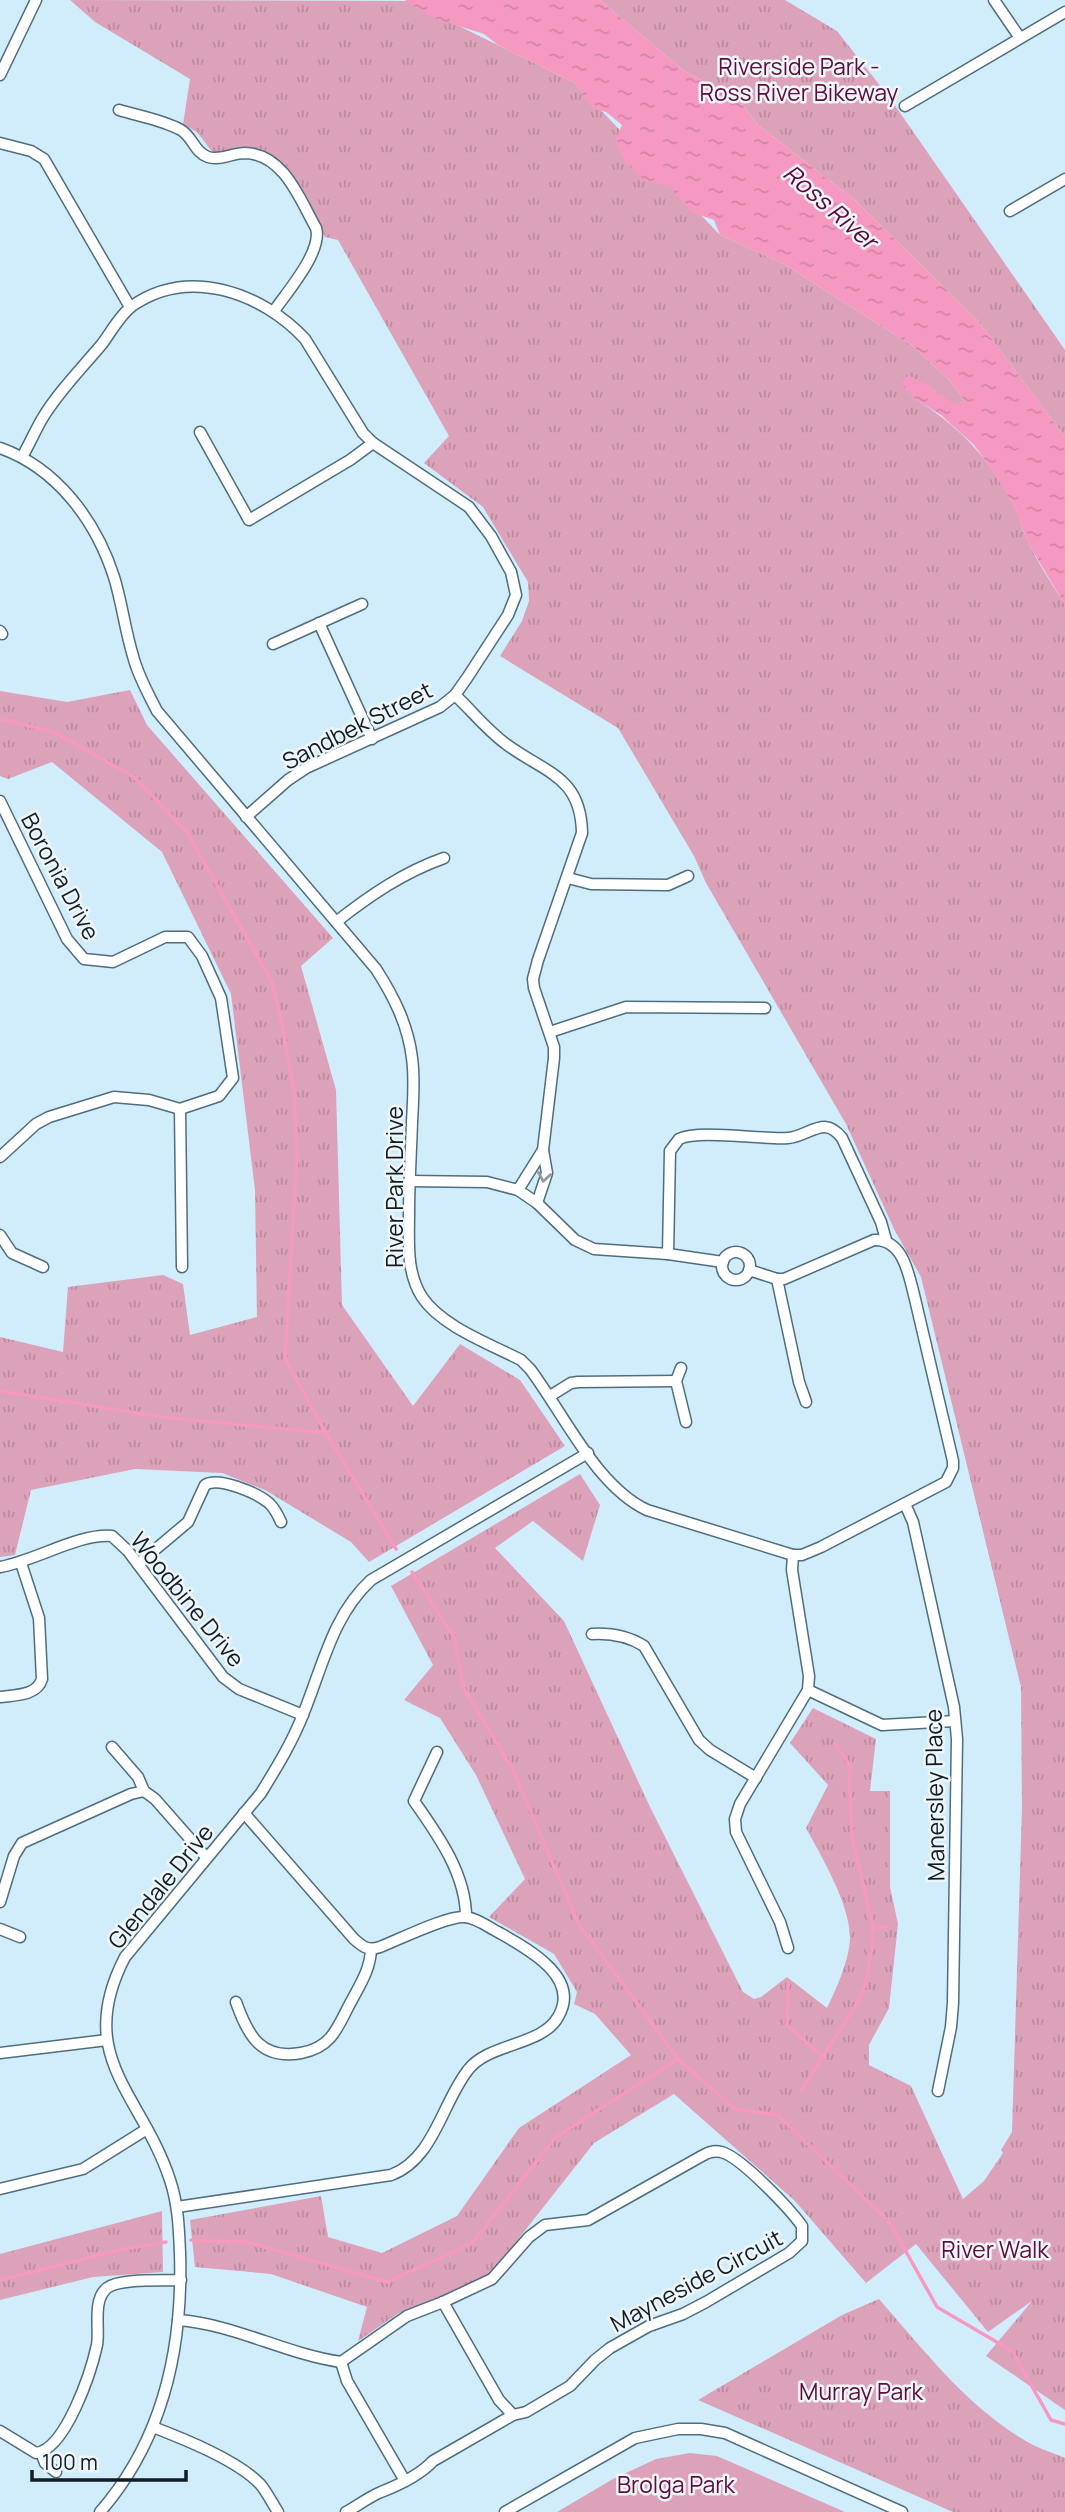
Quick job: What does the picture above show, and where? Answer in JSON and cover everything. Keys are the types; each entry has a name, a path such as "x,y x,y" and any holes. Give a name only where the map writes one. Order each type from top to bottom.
{"street":[{"path":"0,75 37,0"},
{"path":"994,0 1020,38"},
{"path":"905,106 1065,12"},
{"path":"119,110 184,131 205,156 213,158 247,153 261,156 286,176 319,237 314,252 274,311"},
{"path":"0,143 31,151 44,159 130,307"},
{"path":"1010,211 1065,179"},
{"name":"Sandbek Street","path":"22,457 43,418 130,307 158,293 186,288 229,290 248,296 274,311 305,339 355,422 373,443 469,507 491,536 511,572 516,595 513,606 455,695 426,715 298,773 246,817"},
{"path":"200,432 249,520 350,460 373,443"},
{"name":"River Park Drive","path":"0,448 22,457 56,482 84,514 113,575 133,658 157,711 336,922 387,987 401,1016 412,1059 414,1086 409,1181 410,1264 414,1282 423,1298 450,1323 521,1360 550,1396 608,1482 632,1503 793,1555"},
{"path":"272,644 362,604"},
{"path":"320,623 372,739"},
{"path":"455,695 506,744 555,775 572,791 582,815 582,833 533,979 550,1032 554,1058 543,1150 547,1173 537,1203"},
{"name":"Boronia Drive","path":"0,801 67,939 84,959 113,962 165,937 188,937 202,957 221,998 233,1078 219,1096 180,1109"},
{"path":"336,922 374,892 444,858"},
{"path":"568,878 591,884 668,885 688,876"},
{"path":"550,1032 626,1007 765,1009"},
{"path":"0,1157 36,1124 97,1101 114,1097 149,1100 180,1109 182,1266"},
{"path":"668,1254 670,1151 679,1139 696,1136 789,1138 825,1126 831,1127 842,1138 881,1222 886,1240"},
{"path":"518,1190 543,1150"},
{"path":"409,1181 487,1182 518,1190 537,1203 575,1240 594,1249 668,1254 723,1262"},
{"path":"0,1235 12,1253 43,1267"},
{"path":"749,1270 777,1279 790,1278 868,1242 886,1240 895,1246 910,1280 953,1468 946,1482 811,1552 793,1555 792,1570 809,1676 808,1690 740,1804 735,1825 780,1922 788,1948"},
{"path":"738,1252 748,1258 749,1270 742,1278 730,1278 724,1273 723,1262 727,1255 738,1252"},
{"path":"777,1279 799,1382 806,1402"},
{"path":"681,1368 676,1381 686,1422"},
{"path":"550,1396 571,1383 578,1382 676,1381"},
{"name":"Glendale Drive","path":"100,2512 133,2469 153,2427 167,2387 178,2320 181,2280 177,2207 169,2176 147,2129 118,2078 107,2040 107,1998 125,1957 244,1813 278,1766 303,1715 342,1615 351,1601 371,1580 588,1453"},
{"path":"138,1564 188,1522 205,1485 210,1482 225,1483 262,1498 270,1504 281,1522"},
{"name":"Manersley Place","path":"905,1504 913,1522 956,1721 953,2004 938,2091"},
{"name":"Woodbine Drive","path":"0,1567 21,1563 102,1535 111,1536 121,1542 223,1677 239,1689 303,1715"},
{"path":"0,1697 34,1690 40,1686 42,1679 38,1618 21,1563"},
{"path":"592,1634 613,1634 643,1646 699,1740 710,1750 756,1778"},
{"path":"808,1690 882,1726 956,1721"},
{"path":"112,1747 138,1777 144,1791"},
{"path":"437,1752 414,1801 443,1845 457,1873 464,1894 466,1917"},
{"path":"0,1902 14,1856 22,1843 131,1794 144,1791 150,1794 206,1857"},
{"path":"177,2207 400,2172 421,2152 469,2068 488,2054 539,2033 553,2024 562,2010 564,1993 545,1961 480,1922 466,1917 452,1919 372,1950 365,1948 354,1939 244,1813"},
{"path":"0,1930 20,1937"},
{"path":"236,2002 242,2019 256,2041 268,2051 285,2055 314,2049 334,2034 370,1967 372,1950"},
{"path":"0,2053 107,2040"},
{"path":"0,2189 83,2169 147,2129"},
{"name":"Mayneside Circuit","path":"341,2362 407,2316 492,2279 529,2237 545,2225 589,2220 714,2151 730,2156 753,2175 802,2226 802,2241 789,2253 693,2309 649,2326 610,2348 570,2386 433,2461 427,2468 391,2490 381,2492 346,2512"},
{"path":"0,2431 29,2450 41,2452 52,2444 83,2392 97,2343 99,2302 104,2291 116,2284 181,2280"},
{"path":"443,2302 499,2400 513,2415"},
{"path":"178,2320 210,2325 321,2359 341,2362 347,2381 405,2481"},
{"path":"153,2427 203,2448 251,2476 262,2486 278,2512"},
{"path":"505,2512 635,2438 667,2430 701,2429 725,2433 902,2512"},
{"path":"41,2452 45,2463 56,2472"}],"green space":[{"name":"River Walk","path":"70,0 408,1 575,83 720,235 784,264 914,347 950,381 965,401 953,405 929,386 913,398 959,432 984,459 1005,490 1033,552 1065,605 1065,2410 986,2356 1032,2301 988,2332 916,2244 866,2283 795,2201 674,2094 594,2143 493,2271 464,2288 399,2313 358,2341 367,2307 271,2274 195,2267 190,2220 321,2196 328,2237 382,2253 457,2216 519,2128 631,2055 595,2014 574,2004 577,1992 554,1954 489,1917 525,1879 476,1775 440,1718 404,1700 433,1665 391,1586 580,1474 600,1505 583,1561 533,1521 495,1548 564,1621 650,1807 743,1992 754,1999 761,1997 787,1977 827,2008 848,1954 850,1937 845,1909 827,1866 806,1828 828,1785 790,1743 813,1708 876,1739 870,1791 890,1791 890,1887 898,1924 889,2008 869,2045 869,2065 911,2086 963,2199 984,2181 1003,2153 1001,2150 1012,2132 1022,1808 1021,1687 921,1277 895,1231 846,1124 618,728 500,656 522,621 529,601 528,582 483,507 424,463 449,436 338,240 325,237 294,179 275,158 251,149 213,153 197,132 183,124 190,79 95,22"},
{"name":"Riverside Park - Ross River Bikeway","path":"600,0 785,0 837,31 889,97 1065,350 1065,437 978,321 856,201 757,124 739,100 684,71"},
{"path":"130,690 147,725 333,938 301,966 336,1090 342,1305 413,1406 460,1344 520,1380 565,1446 369,1562 351,1542 265,1490 222,1473 135,1469 31,1490 15,1555 0,1557 0,1337 63,1352 68,1287 163,1275 183,1284 190,1335 257,1317 255,1190 231,994 162,852 52,762 8,779 0,776 0,691 67,702"},
{"path":"162,2211 163,2272 93,2277 0,2300 0,2254"},
{"name":"Murray Park","path":"879,2299 945,2374 981,2409 1026,2441 1065,2458 1065,2512 953,2512 698,2400 842,2315"},
{"name":"Brolga Park","path":"690,2453 717,2456 845,2512 557,2512 613,2479 656,2459"}],"water":[{"name":"Ross River","path":"405,0 600,0 684,71 739,100 757,124 856,201 978,321 1065,437 1065,605 1028,543 1016,510 974,445 941,415 913,398 901,384 908,375 929,386 953,404 965,401 950,381 914,347 784,264 720,235 714,220 691,212 670,187 645,181 626,163 615,141 622,125 606,112 592,108 575,83 498,45 484,34 433,18"}],"waterway":[{"path":"0,719 54,732 134,777 186,831 272,982 294,1091 297,1156 285,1359 396,1549"},
{"path":"0,1391 162,1417 326,1433"},
{"path":"412,1572 454,1637 463,1687 513,1770 578,1923 678,2059 735,2109 778,2115 890,2223 937,2307 1012,2351 1051,2420 1065,2424"},
{"path":"801,2091 859,2000 866,1982 872,1945 873,1927 852,1837 849,1778 851,1767 835,1744"},
{"path":"873,1930 888,1926"},
{"path":"788,1984 787,2025 824,2058"},
{"path":"191,2240 247,2242 387,2282 471,2244 556,2137 678,2059"},
{"path":"0,2280 123,2249 166,2242"}]}
